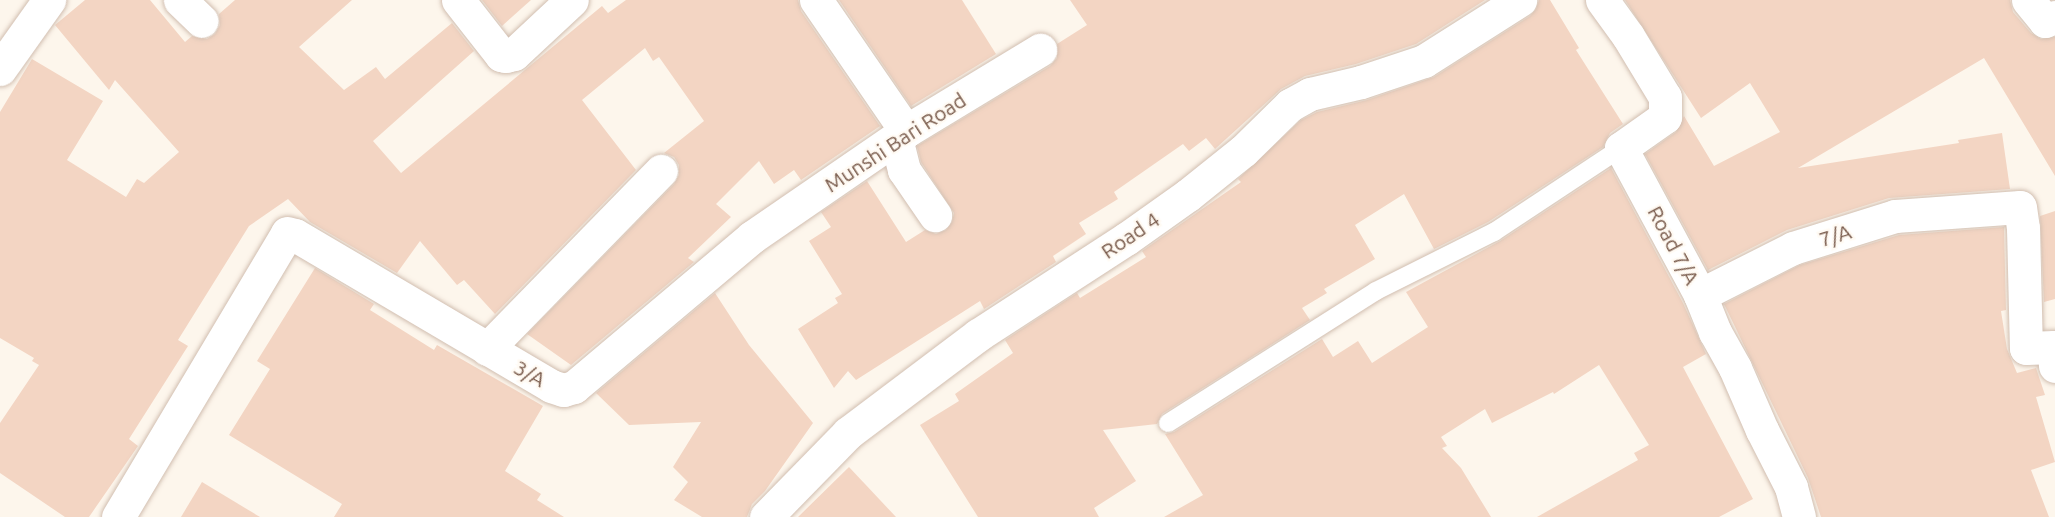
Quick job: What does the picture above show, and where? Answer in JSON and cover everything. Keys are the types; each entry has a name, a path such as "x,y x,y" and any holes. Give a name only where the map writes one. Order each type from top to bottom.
{"street":[{"path":"0,69 49,0"},
{"path":"458,0 501,55 506,56 513,54 572,0"},
{"path":"816,0 901,135 904,170 935,215"},
{"name":"Road 4","path":"766,517 819,460 856,426 978,335 1126,239 1188,195 1243,151 1290,105 1310,94 1361,82 1424,61 1520,0"},
{"path":"1602,0 1628,36 1665,97 1665,117 1621,148"},
{"path":"2028,0 2045,21 2055,17"},
{"name":"Munshi Bari Road","path":"752,237 901,135 1040,50"},
{"name":"Road 7/A","path":"1621,148 1700,295 1715,332 1735,368 1762,430 1791,487 1799,517"},
{"path":"487,349 661,171"},
{"name":"7/A","path":"1700,295 1792,248 1895,216 2020,207 2023,228 2026,348 2054,347 2055,366"},
{"name":"3/A","path":"118,517 287,233 295,235 551,386 564,390 574,387 752,237"}],"lane":[{"path":"1168,423 1376,291 1494,232 1621,148"}],"building":[{"path":"85,0 150,0 185,42 192,36 207,39 215,34 220,25 219,14 235,0 352,0 299,47 344,90 376,67 385,79 452,23 474,51 373,141 401,173 602,6 608,13 626,0 798,0 801,11 880,126 801,180 794,170 774,184 759,161 716,204 731,217 688,258 694,262 571,365 527,334 674,184 679,175 679,165 674,157 664,153 704,121 659,57 653,61 645,48 582,100 636,170 495,314 464,280 457,285 420,241 397,273 310,222 288,199 249,226 178,340 188,346 129,439 138,446 89,517 65,517 0,473 0,423 39,365 32,361 34,358 0,338 0,112 32,59 103,101 67,160 126,197 137,179 144,183 179,152 115,80 109,90 55,25"},
{"path":"482,0 531,0 502,26"},
{"path":"839,0 962,0 996,54 911,106"},
{"path":"1070,0 1485,0 1416,44 1356,64 1305,76 1281,89 1215,149 1206,138 1189,151 1183,144 1114,192 1118,199 1079,223 1086,234 1053,256 1056,262 984,309 980,301 856,380 848,371 834,388 798,329 838,303 835,298 842,294 809,241 831,227 821,212 867,181 906,242 925,230 936,234 946,230 952,222 954,213 921,162 917,146 1050,66 1057,58 1057,44 1087,25"},
{"path":"1539,0 1550,0 1579,48 1576,50 1623,124 1610,133 1603,147 1488,222 1434,249 1404,194 1355,225 1375,259 1324,289 1327,293 1302,308 1310,320 1162,414 1157,424 1103,430 1136,481 1094,508 1099,517 978,517 920,425 959,401 955,394 1013,353 1005,340 1077,293 1080,298 1146,257 1142,251 1241,182 1238,179 1301,120 1317,112 1367,100 1434,77 1530,16"},
{"path":"1625,0 2010,0 2013,12 2031,33 2041,39 2055,37 2055,176 1984,58 1798,168 1959,143 1958,140 2002,133 2010,189 1889,198 1787,230 1708,270 1645,154 1676,132 1684,116 1714,166 1780,132 1750,83 1701,118"},
{"path":"1611,168 1683,303 1706,354 1683,367 1753,499 1719,517 1537,517 1638,460 1634,453 1649,445 1599,365 1554,394 1553,392 1492,423 1485,409 1441,437 1447,446 1442,448 1461,468 1491,517 1164,517 1203,495 1165,434 1174,432 1322,339 1333,357 1358,341 1372,363 1428,327 1406,292 1500,241"},
{"path":"2055,211 2055,299 2044,302 2040,216"},
{"path":"2004,227 2006,310 2001,311 2007,349 2017,373 2036,368 2045,395 2036,397 2055,462 2031,470 2049,517 1821,517 1808,478 1724,304 1800,265 1899,235"},
{"path":"315,268 374,304 370,310 434,350 437,345 543,406 505,471 541,494 537,500 564,517 334,517 342,504 229,435 270,369 257,361"},
{"path":"715,293 749,345 813,423 765,491 752,504 747,517 702,517 674,500 688,482 673,467 701,422 629,425 596,393"},
{"path":"849,467 896,517 798,517"},
{"path":"202,482 260,517 181,517"}]}
